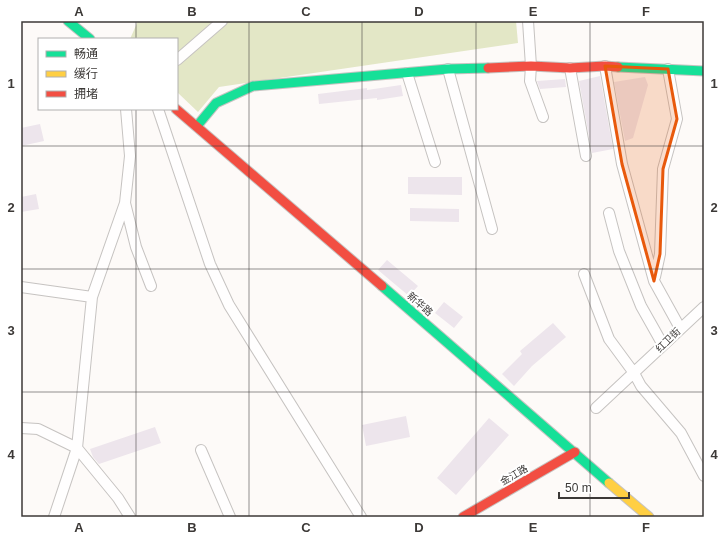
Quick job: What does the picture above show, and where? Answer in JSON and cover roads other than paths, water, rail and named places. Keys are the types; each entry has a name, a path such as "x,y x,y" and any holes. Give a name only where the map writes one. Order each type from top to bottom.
{"street":[{"path":"68,21 89,38"},
{"path":"178,59 222,21"},
{"path":"528,21 531,66 530,81 543,117"},
{"path":"197,126 216,103 253,86 448,69 531,66 570,68 605,66 704,71"},
{"path":"605,66 622,164 654,281 680,328"},
{"path":"570,68 586,156"},
{"path":"448,69 492,229"},
{"path":"654,281 660,254 662,169 677,119 668,69"},
{"path":"406,73 435,162"},
{"path":"54,517 77,448 92,297 125,203 130,156 126,110"},
{"path":"158,110 210,264 229,305 361,517"},
{"name":"新华路","path":"177,110 649,517"},
{"path":"125,203 136,247 151,286"},
{"path":"609,213 619,251 641,306 662,346"},
{"path":"584,274 609,339 641,386 681,433 704,476"},
{"path":"21,287 92,297"},
{"name":"红卫街","path":"596,408 704,307"},
{"path":"21,428 38,430 77,448 118,498 130,517"},
{"path":"201,450 230,517"},
{"name":"金江路","path":"463,517 575,452"}]}
